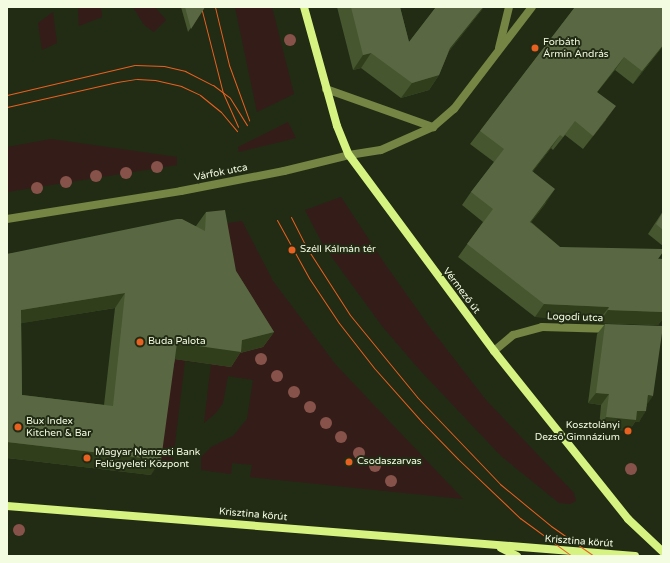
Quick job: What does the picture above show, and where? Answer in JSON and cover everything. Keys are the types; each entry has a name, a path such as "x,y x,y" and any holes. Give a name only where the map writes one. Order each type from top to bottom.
{"main road":[{"name":"Vérmező út","path":"304,7 337,126 349,155 494,351 628,519 663,552"},
{"name":"Krisztina körút","path":"7,506 635,556"},
{"name":"Krisztina körút","path":"496,546 517,556"}],"street":[{"path":"498,50 509,7"},
{"name":"Várfok utca","path":"7,219 181,191 292,169 349,155 381,150 433,127 454,109 532,7"},
{"path":"326,89 433,127"},
{"name":"Logodi utca","path":"494,351 513,335 542,327 618,330"}],"shaded area":[{"path":"78,7 101,7 102,17 79,26"},
{"path":"133,7 155,7 166,20 154,32 144,25"},
{"path":"235,7 272,7 294,94 257,112"},
{"path":"53,12 57,43 42,50 38,23"},
{"path":"288,122 296,138 239,152 238,147"},
{"path":"51,139 177,157 177,165 7,192 7,147"},
{"path":"341,197 385,264 431,329 486,400 574,493 576,501 570,504 559,503 501,456 418,368 382,326 323,245 305,210"},
{"path":"242,221 273,281 336,365 463,499 250,477 252,465 232,463 231,474 201,470 201,457 211,447 233,436 247,419 253,380 228,376 223,403 216,413 204,423 211,364 185,361 172,468 152,466 176,291 215,225"}],"building":[{"path":"185,7 205,7 191,29"},
{"path":"351,7 400,7 409,42 436,7 483,7 450,48 439,75 412,83 371,53 363,55"},
{"path":"575,7 663,7 663,45 642,71 624,57 597,92 616,106 593,136 575,121 563,137 560,135 532,171 555,189 530,222 560,247 663,249 663,252 658,259 663,259 663,312 608,310 609,307 544,304 467,244 493,209 471,192 504,149 480,131"},
{"path":"225,210 236,271 274,332 242,340 241,352 177,343 161,460 7,442 7,254 177,219 182,219 205,231 206,212","holes":["125,293 113,406 22,395 21,310"]},
{"path":"663,212 663,230 656,224"},
{"path":"605,324 663,326 653,396 648,395 646,411 637,411 636,420 606,417 609,394 596,393"}],"tram line":[{"path":"201,7 223,93 238,127"},
{"path":"215,7 229,65 249,120"},
{"path":"7,95 135,65 164,66 185,71 213,85 230,98 247,125"},
{"path":"7,107 117,82 137,79 155,80 181,86 200,95 221,112 237,131"},
{"path":"291,217 305,245 350,315 417,397 500,484 551,526 594,556"},
{"path":"277,220 309,278 339,323 375,369 423,423 458,459 520,518 572,556"}],"place":[{"name":"Forbáth Ármin András","path":"535,48"},
{"name":"Széll Kálmán tér","path":"292,250"},
{"name":"Buda Palota","path":"140,342"},
{"name":"Bux Index Kitchen & Bar","path":"18,427"},
{"name":"Kosztolányi Dezső Gimnázium","path":"628,431"},
{"name":"Magyar Nemzeti Bank Felügyeleti Központ","path":"87,458"},
{"name":"Csodaszarvas","path":"349,462"}]}
